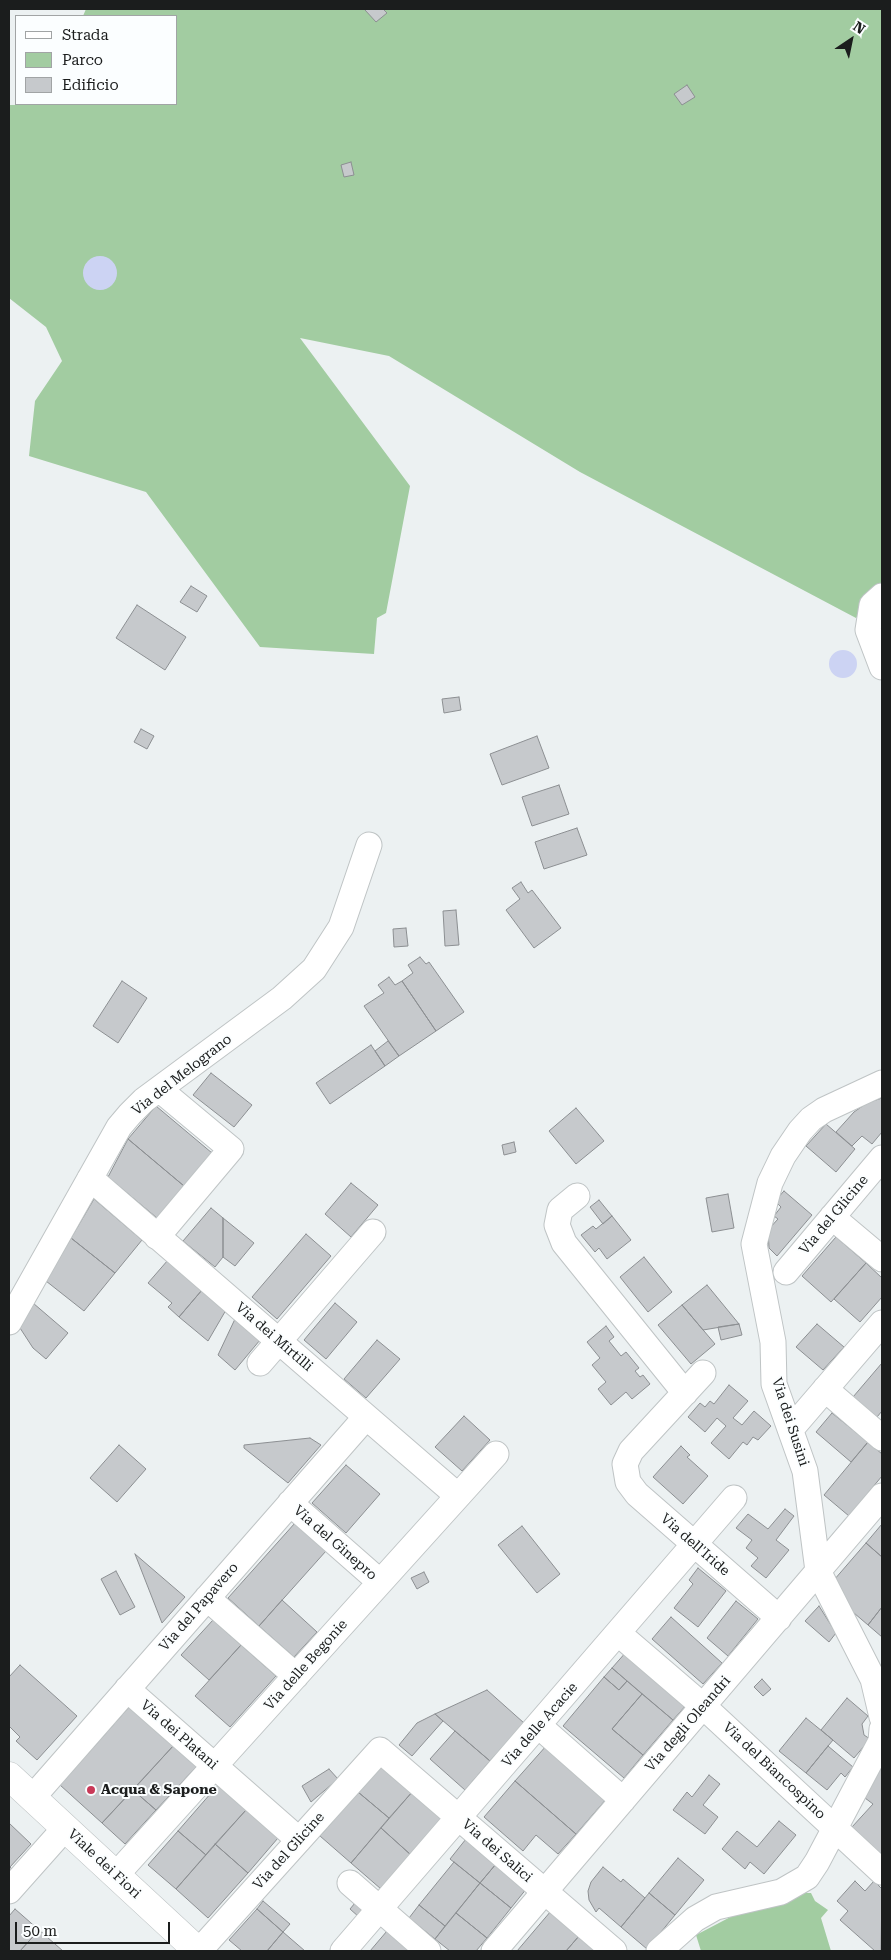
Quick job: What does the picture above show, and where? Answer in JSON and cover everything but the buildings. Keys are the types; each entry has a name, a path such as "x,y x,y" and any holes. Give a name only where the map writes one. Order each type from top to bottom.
{"street":[{"path":"882,596 872,606 868,630 882,667"},
{"name":"Via del Melograno","path":"9,1322 119,1127 144,1100 282,998 314,969 341,927 369,846"},
{"name":"Via dei Susini","path":"659,1951 695,1919 716,1907 781,1892 808,1877 835,1828 882,1732 873,1678 818,1571 808,1482 774,1384 773,1342 754,1244 759,1219 770,1183 783,1156 800,1131 811,1119 824,1110 882,1083"},
{"path":"157,1237 231,1149 159,1089"},
{"name":"Via del Glicine","path":"786,1272 882,1158"},
{"name":"Via dei Mirtilli","path":"90,1178 458,1496"},
{"path":"577,1196 560,1210 557,1225 564,1242 685,1393 703,1373"},
{"path":"832,1217 882,1259"},
{"path":"260,1363 373,1232"},
{"path":"790,1429 882,1323"},
{"path":"825,1389 882,1438"},
{"name":"Via dell'Iride","path":"685,1393 631,1451 625,1464 628,1482 637,1494 779,1618"},
{"name":"Via del Papavero","path":"16,1786 127,1689 366,1416"},
{"name":"Via delle Begonie","path":"116,1875 496,1454"},
{"name":"Via degli Oleandri","path":"494,1951 882,1496"},
{"name":"Via delle Acacie","path":"343,1951 696,1545 734,1498"},
{"name":"Via del Ginepro","path":"290,1503 380,1582"},
{"path":"207,1598 296,1676"},
{"name":"Via del Biancospino","path":"619,1634 704,1706 882,1872"},
{"name":"Via dei Platani","path":"127,1689 299,1840"},
{"path":"539,1726 623,1800"},
{"name":"Via del Glicine","path":"199,1951 380,1750"},
{"name":"Via dei Salici","path":"380,1750 614,1951"},
{"name":"Viale dei Fiori","path":"16,1786 65,1828 199,1951"},
{"path":"9,1891 65,1828"},
{"path":"350,1883 428,1951"}],"green space":[{"path":"86,9 882,9 882,588 856,618 580,472 389,356 300,338 410,486 386,613 377,618 374,654 260,647 146,492 29,456 35,401 62,361 46,327 9,298 9,105 178,105 178,15 83,15"},
{"path":"803,1893 811,1893 815,1901 828,1910 821,1918 831,1951 701,1951 696,1935 740,1912"}],"water":[{"path":"100,256 107,257 112,261 116,266 116,280 112,285 107,289 100,290 93,289 88,285 84,280 83,273 84,266 88,261 93,257"},
{"path":"843,650 853,654 857,664 853,674 843,678 833,674 829,664 833,654"}],"place":[{"name":"Acqua & Sapone","path":"91,1790"}]}
